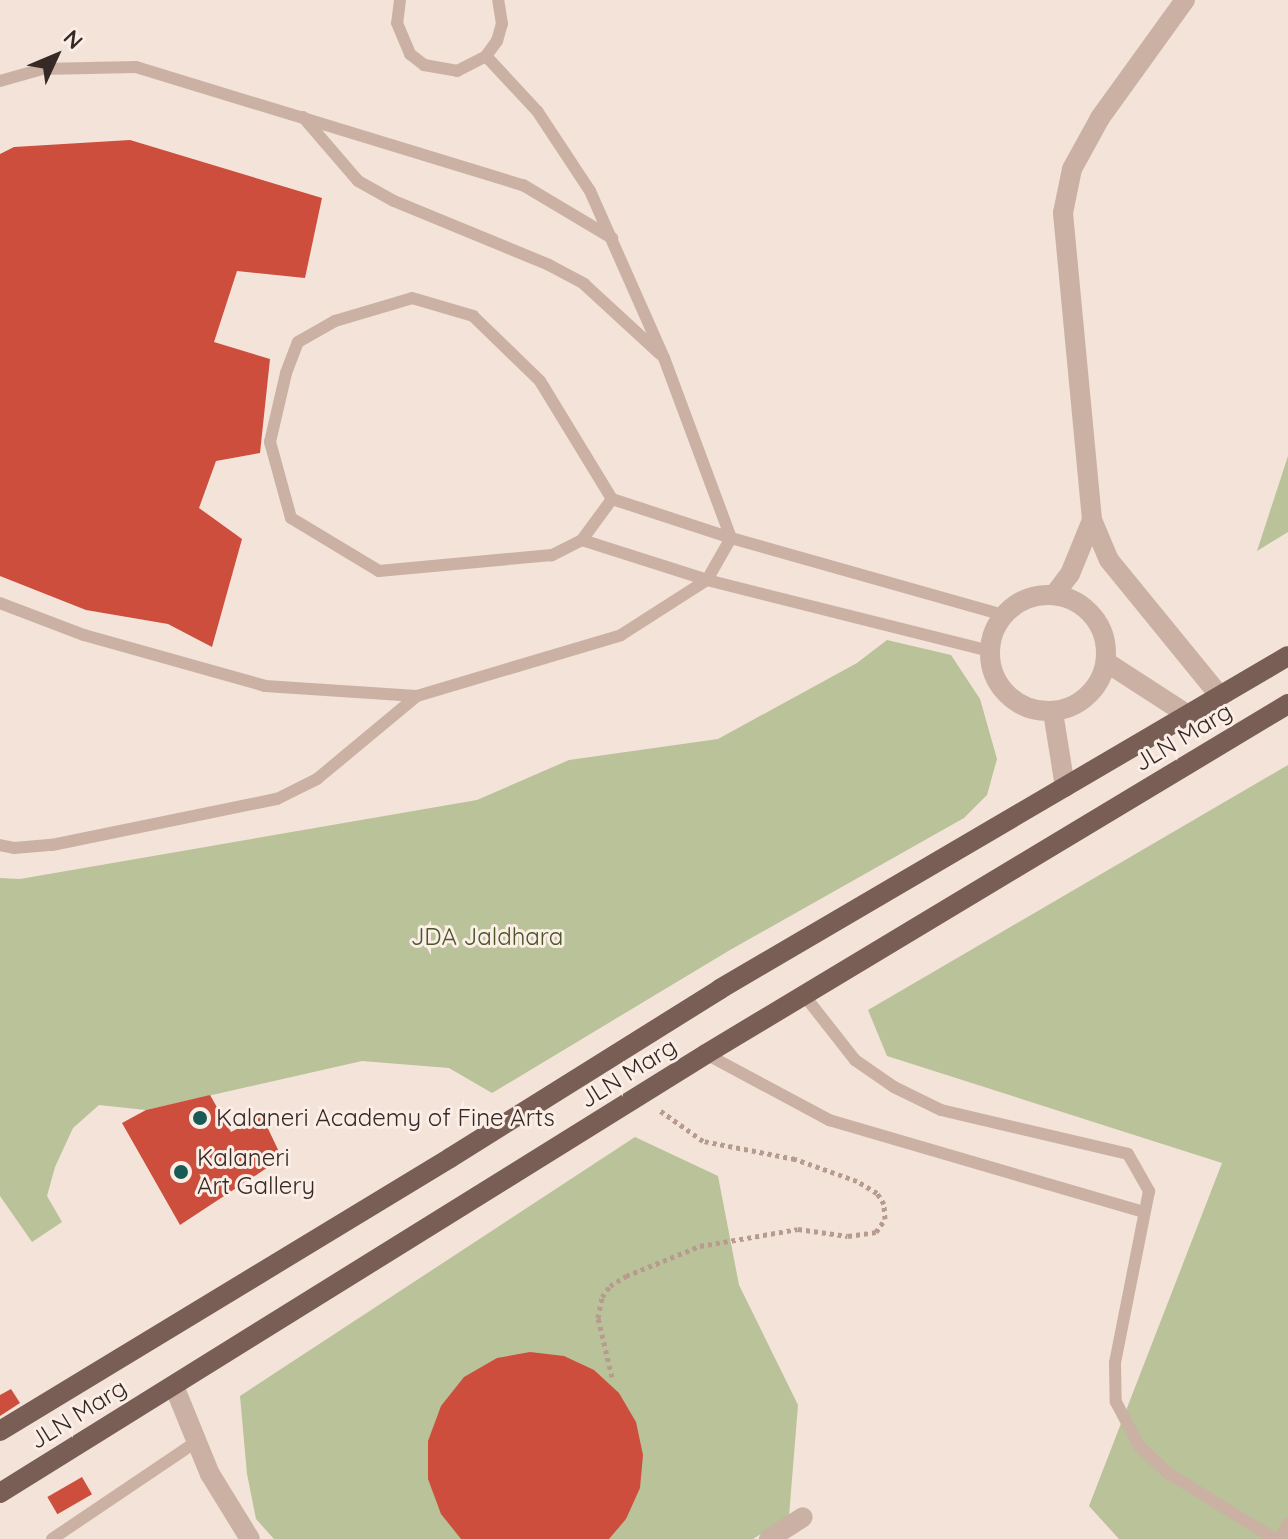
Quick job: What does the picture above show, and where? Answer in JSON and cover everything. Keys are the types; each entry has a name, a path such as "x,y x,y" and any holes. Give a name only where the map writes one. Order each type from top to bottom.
{"main road":[{"name":"JLN Marg","path":"0,1431 450,1158 720,989 1009,823 1288,656"},
{"name":"JLN Marg","path":"0,1493 706,1054 867,956 913,933 1288,704"}],"street":[{"path":"1185,0 1100,118 1072,169 1063,213 1092,520 1109,560 1220,696"},
{"path":"1054,595 1070,574 1092,520"},
{"path":"1054,595 1080,605 1100,625 1106,643 1106,662 1101,680 1089,696 1072,707 1053,712 1024,706 1001,688 992,671 989,651 993,631 1003,615 1017,603 1035,596 1054,595"},
{"path":"1106,662 1188,715"},
{"path":"1053,712 1065,787"},
{"path":"174,1386 196,1442 250,1539"},
{"path":"769,1539 803,1517"}],"lane":[{"path":"400,0 397,23 401,40 424,65 457,71 486,56 497,41 502,24 498,0"},
{"path":"486,56 538,112 590,191 664,358 731,538"},
{"path":"0,81 42,69 136,67 523,185 612,238"},
{"path":"303,117 358,181 394,201 549,265 584,284 664,358"},
{"path":"612,499 582,540 552,555 379,571 291,518 270,442 286,373 298,342 335,321 412,298 473,316 540,381 612,499 731,538 1003,615"},
{"path":"0,603 84,635 265,686 417,696 621,635 707,580 731,538"},
{"path":"582,540 707,580 989,651"},
{"path":"0,845 14,848 52,845 277,799 317,779 417,696"},
{"path":"804,995 855,1060 906,1093 941,1110 1128,1154 1149,1191 1115,1363 1116,1402 1139,1446 1168,1473 1277,1539 1288,1523"},
{"path":"706,1054 829,1120 1144,1212"},
{"path":"52,1539 196,1442"}],"path":[{"path":"612,1377 598,1318 602,1297 610,1286 626,1276 700,1246 798,1229 848,1236 876,1232 885,1219 884,1204 877,1193 857,1181 795,1159 703,1141 642,1095"}],"green space":[{"path":"1288,456 1288,532 1257,551"},
{"name":"JDA Jaldhara","path":"887,640 951,655 980,699 997,759 987,795 964,818 730,950 492,1093 449,1068 362,1061 146,1110 99,1105 73,1128 55,1167 47,1196 62,1222 32,1242 0,1196 0,878 20,879 477,800 569,760 718,739 857,663"},
{"path":"1288,765 1288,1539 1119,1539 1089,1506 1222,1163 887,1056 868,1010"},
{"path":"635,1137 718,1176 739,1285 798,1405 789,1516 753,1539 274,1539 256,1519 247,1474 240,1396"}],"building":[{"path":"130,140 322,198 305,278 237,271 214,342 270,359 260,453 216,461 199,508 242,539 212,647 168,624 86,610 0,576 0,154 14,147"},
{"path":"210,1095 231,1132 262,1116 282,1158 180,1225 122,1123 146,1110"},
{"path":"530,1352 564,1356 594,1370 619,1393 636,1422 643,1455 640,1488 626,1519 609,1539 461,1539 441,1514 428,1479 428,1441 441,1406 464,1377 497,1358"},
{"path":"11,1389 20,1403 0,1416 0,1395"},
{"path":"82,1477 92,1494 57,1514 47,1497"}],"place":[{"name":"Kalaneri Academy of Fine Arts","path":"200,1118"},
{"name":"Kalaneri Art Gallery","path":"181,1172"}]}
